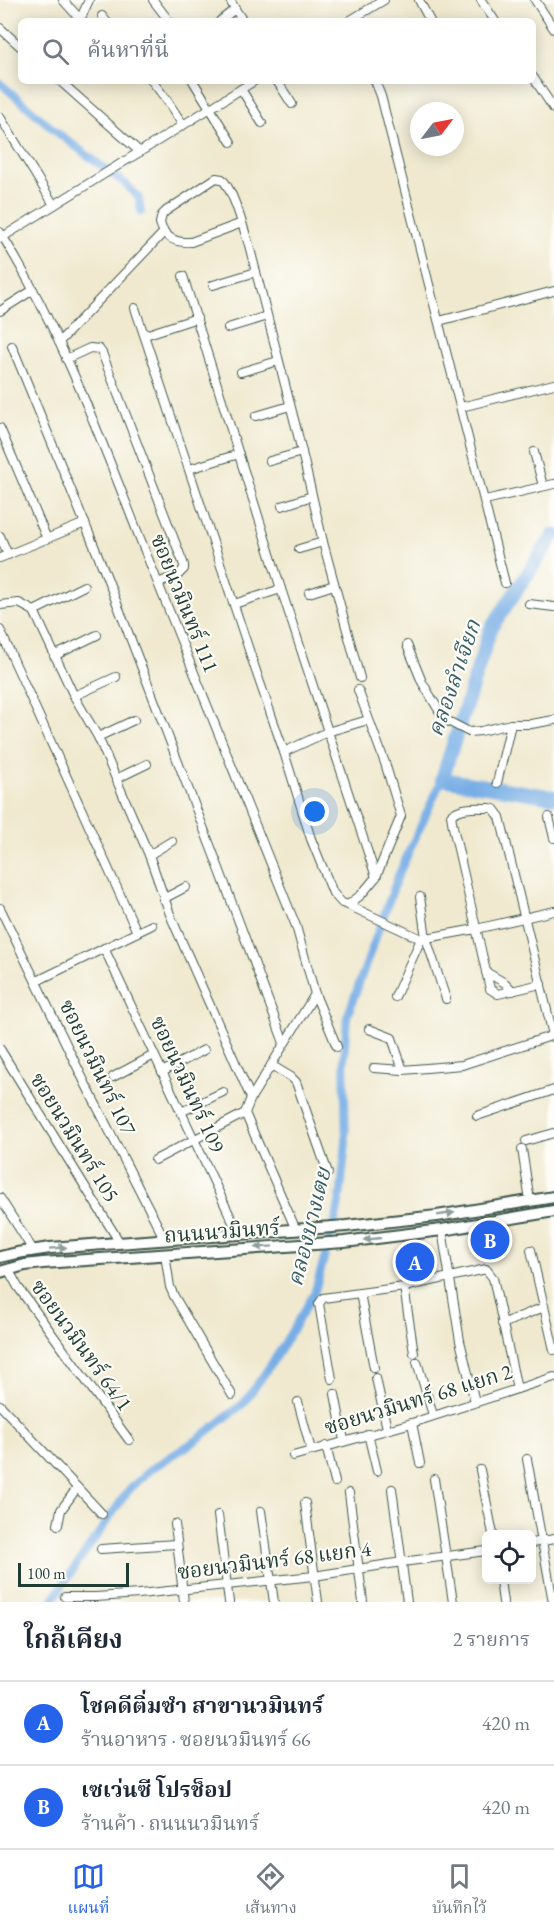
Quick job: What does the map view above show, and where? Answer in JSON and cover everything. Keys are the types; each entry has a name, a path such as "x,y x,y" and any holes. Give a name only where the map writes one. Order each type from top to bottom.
{"main road":[{"name":"ถนนนวมินทร์","path":"0,1257 33,1250 346,1226 437,1216 554,1197"},
{"name":"ถนนนวมินทร์","path":"4,1270 43,1263 344,1242 442,1230 554,1211"}],"street":[{"path":"63,0 78,18"},
{"path":"81,18 89,0"},
{"path":"153,0 167,18"},
{"path":"228,0 241,18"},
{"path":"354,18 384,0"},
{"path":"419,0 428,18"},
{"path":"481,0 493,18"},
{"path":"535,0 554,29"},
{"path":"224,18 235,9"},
{"path":"0,28 18,43"},
{"path":"536,82 554,109"},
{"path":"63,84 140,152"},
{"path":"154,84 183,125"},
{"path":"195,84 231,142"},
{"name":"ซอยนวมินทร์ 111","path":"250,84 1,236 33,290 59,342 296,926 315,994 337,1047"},
{"path":"279,84 292,104"},
{"path":"376,84 505,583"},
{"path":"241,89 262,123"},
{"path":"0,117 54,205"},
{"path":"242,223 191,242 176,242 164,232 160,223 166,211 220,177 227,186 242,223 256,272 334,585 360,678"},
{"path":"59,342 164,232"},
{"path":"213,285 256,272"},
{"path":"183,276 281,589 376,877"},
{"path":"0,311 33,290"},
{"path":"439,321 554,291"},
{"path":"135,308 311,839 336,898 363,913 423,938 554,911"},
{"path":"228,328 267,316"},
{"path":"145,335 196,318"},
{"path":"12,346 85,523 284,1043"},
{"path":"66,359 90,348 99,349 102,353 184,565 178,575 158,583"},
{"path":"241,372 278,361"},
{"path":"461,407 554,384"},
{"path":"256,417 290,406"},
{"path":"0,428 47,539"},
{"path":"270,461 302,452"},
{"path":"534,453 543,486"},
{"path":"189,469 239,454"},
{"path":"485,501 554,484"},
{"path":"282,507 312,496"},
{"path":"0,536 4,556 85,523"},
{"path":"298,549 323,542"},
{"path":"309,593 334,585"},
{"path":"34,611 84,586"},
{"path":"234,604 281,589"},
{"path":"0,605 19,603 34,611 74,696 98,737 149,855 163,899 251,1098"},
{"path":"529,604 554,607"},
{"path":"0,630 137,932"},
{"path":"54,656 97,635"},
{"path":"407,645 422,682 444,719 469,732 511,724 531,724 554,720"},
{"path":"74,696 116,677"},
{"path":"348,905 361,895 376,877 401,816 385,763 358,690"},
{"path":"98,737 134,720"},
{"path":"284,752 327,732 368,720"},
{"path":"498,783 511,724"},
{"path":"116,779 147,764"},
{"path":"374,1068 402,1070 462,1065 554,1035 498,812 490,808 461,809 451,815 490,989 498,994 541,984"},
{"path":"549,817 554,838"},
{"path":"149,855 172,841"},
{"path":"163,899 186,888"},
{"path":"420,897 423,938 446,999"},
{"name":"ซอยนวมินทร์ 107","path":"0,908 165,1240"},
{"path":"37,981 152,925"},
{"path":"395,997 423,938"},
{"name":"ซอยนวมินทร์ 109","path":"104,948 239,1235"},
{"path":"486,972 505,983 513,991"},
{"path":"155,1160 245,1113 251,1098 315,994"},
{"path":"369,1029 392,1038 402,1070"},
{"name":"ซอยนวมินทร์ 105","path":"0,1049 120,1243"},
{"path":"162,1072 204,1050"},
{"path":"113,1077 154,1055"},
{"path":"271,1065 296,1082 328,1173"},
{"path":"477,1116 554,1090"},
{"path":"181,1112 223,1092"},
{"path":"245,1113 296,1230"},
{"path":"526,1141 554,1133"},
{"path":"522,1149 530,1201"},
{"path":"0,1198 33,1250"},
{"path":"442,1230 460,1341 475,1402"},
{"path":"531,1251 554,1350"},
{"path":"165,1254 170,1287 174,1296 232,1395"},
{"path":"332,1380 319,1304 323,1298 404,1287 486,1269 494,1278 517,1389"},
{"name":"ซอยนวมินทร์ 64/1","path":"4,1270 129,1440"},
{"path":"404,1287 414,1353"},
{"path":"360,1293 374,1368"},
{"path":"502,1323 544,1307"},
{"path":"417,1362 433,1415"},
{"name":"ซอยนวมินทร์ 68 แยก 2","path":"293,1456 412,1423 554,1377"},
{"path":"376,1378 387,1429"},
{"path":"335,1394 344,1440"},
{"path":"298,1402 311,1450"},
{"path":"0,1406 102,1514"},
{"path":"412,1423 420,1463"},
{"path":"368,1434 377,1471"},
{"path":"326,1446 335,1482"},
{"path":"527,1459 553,1602"},
{"path":"480,1470 492,1530"},
{"path":"434,1479 453,1602"},
{"path":"58,1525 61,1510 78,1488"},
{"path":"392,1489 407,1602"},
{"path":"349,1493 363,1602"},
{"path":"305,1503 318,1602"},
{"path":"261,1511 274,1602"},
{"path":"218,1515 229,1602"},
{"path":"175,1524 184,1602"},
{"path":"536,1542 554,1539"},
{"path":"101,1549 176,1544"},
{"name":"ซอยนวมินทร์ 68 แยก 4","path":"65,1597 96,1600 140,1598 183,1590 314,1576 482,1552"},
{"path":"501,1584 503,1602"}],"waterway":[{"path":"0,83 59,134 127,185 139,198 141,212"},
{"name":"คลองลำเจียก","path":"554,535 491,628 442,779 554,797"},
{"name":"คลองบางเตย","path":"53,1602 128,1491 151,1469 197,1440 244,1403 276,1357 314,1294 337,1214 341,1191 346,1142 344,1058 347,1017 398,876 442,779"}],"place":[{"name":"เซเว่นซี โปรช็อป","path":"490,1240"},
{"name":"โชคดีติ่มซำ สาขานวมินทร์","path":"415,1262"}]}
